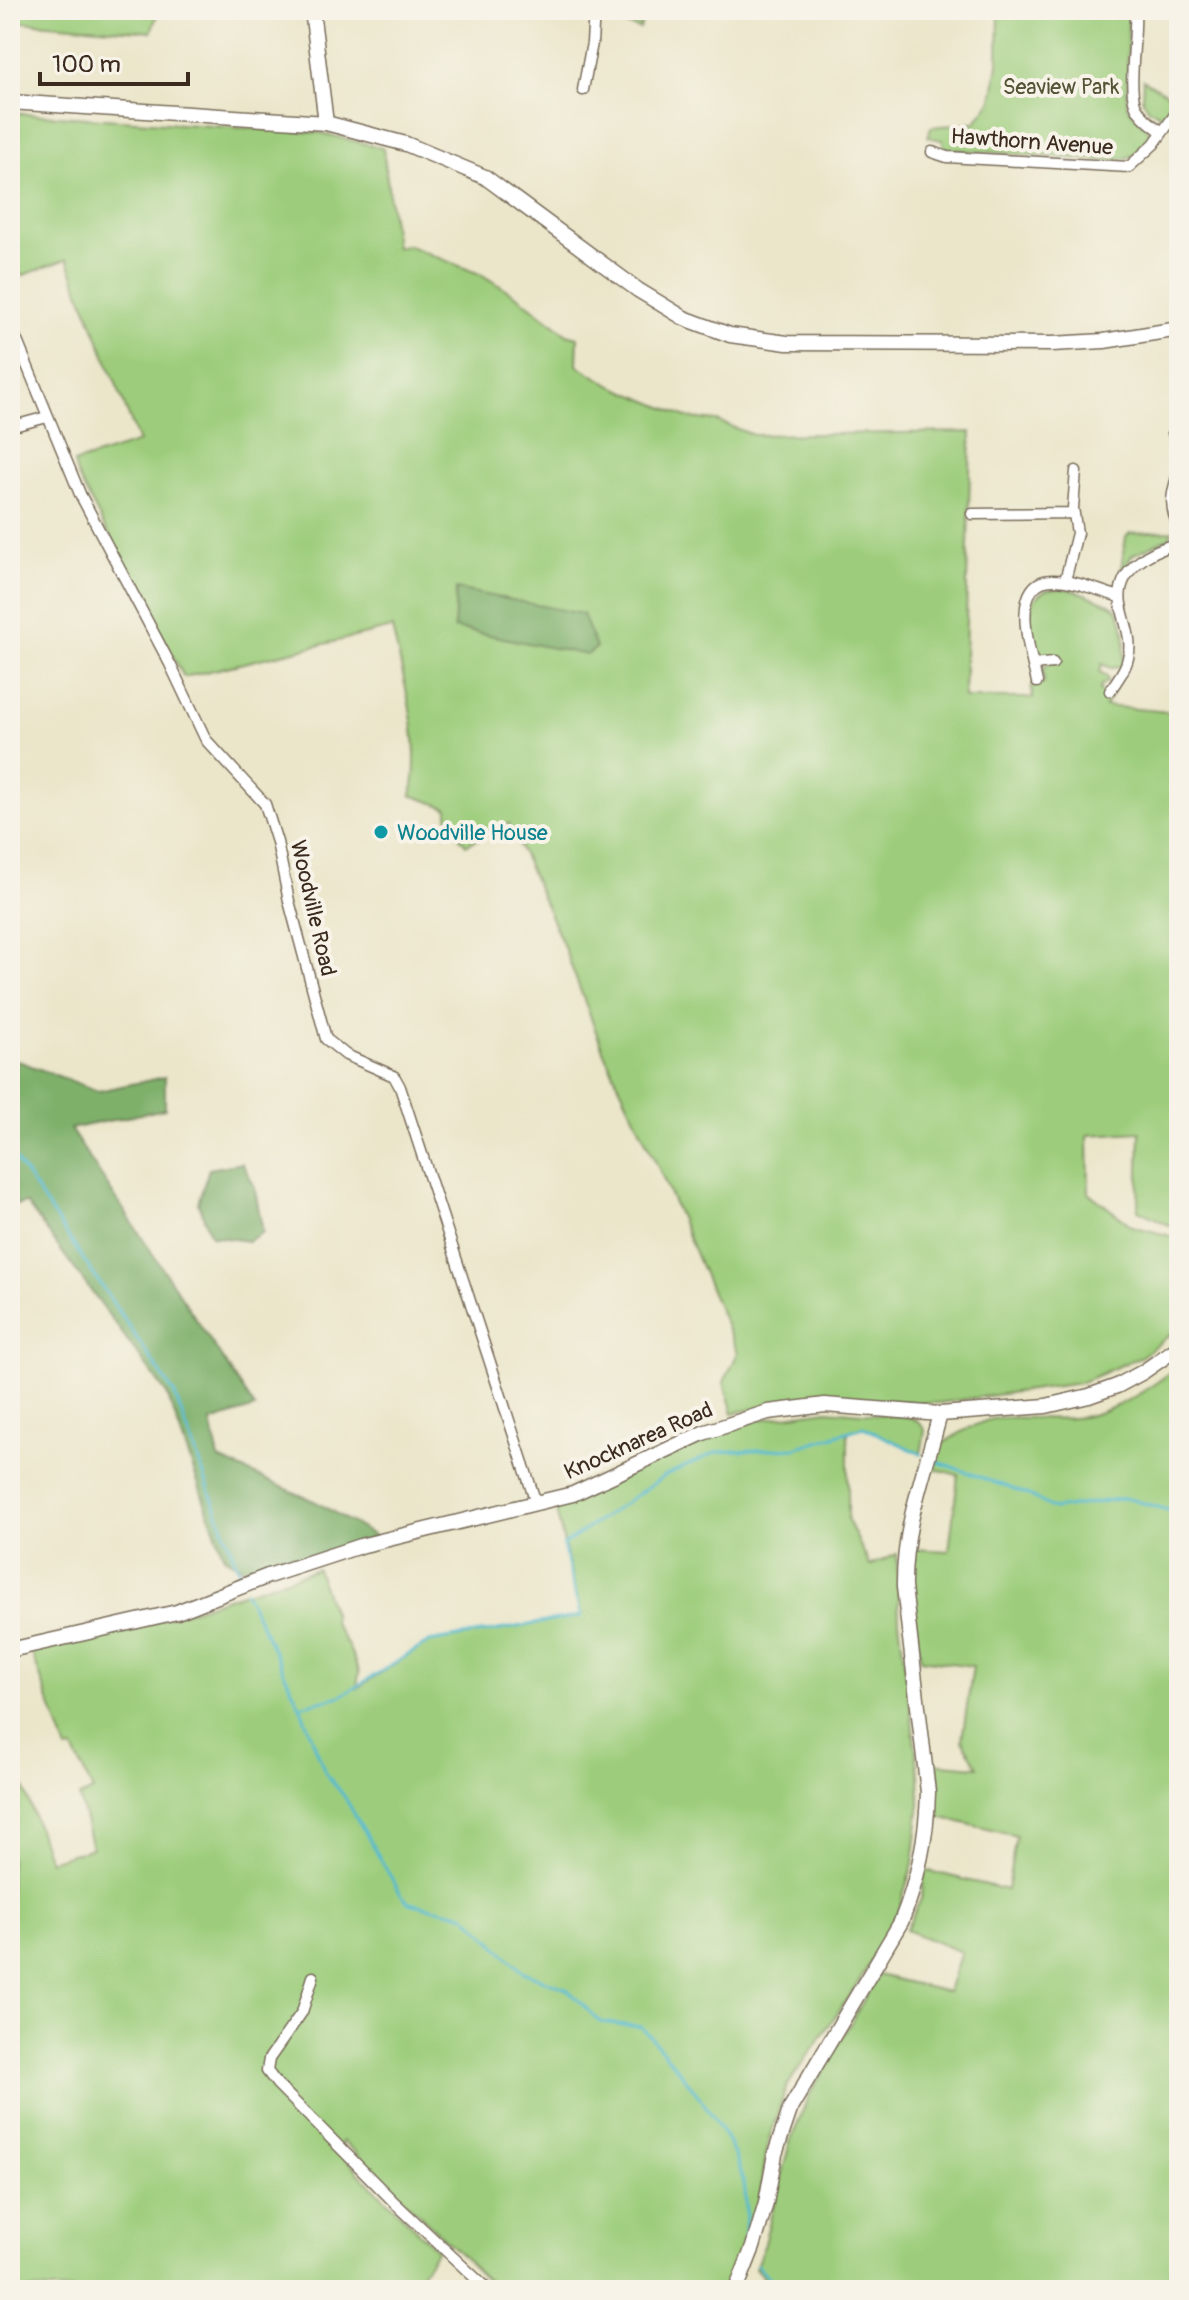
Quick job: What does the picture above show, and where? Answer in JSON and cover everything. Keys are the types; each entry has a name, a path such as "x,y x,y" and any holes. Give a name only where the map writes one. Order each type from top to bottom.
{"street":[{"path":"312,10 326,123"},
{"path":"583,90 592,43 594,10"},
{"path":"1135,10 1134,101 1151,124 1161,131 1179,109"},
{"path":"10,102 326,123 406,144 485,177 638,290 684,318 730,335 787,343 1052,344 1104,341 1179,329"},
{"name":"Hawthorn Avenue","path":"932,152 947,157 1129,167 1154,144 1161,131"},
{"name":"Woodville Road","path":"10,324 80,494 170,664 206,740 265,804 326,1039 346,1055 394,1076 400,1087 536,1503"},
{"path":"10,427 47,417"},
{"path":"1173,432 1179,457"},
{"path":"1065,581 1077,533 1073,513 1076,471"},
{"path":"1179,472 1171,503 1172,514 1179,526"},
{"path":"989,501 989,514"},
{"path":"972,514 1073,513"},
{"path":"1110,691 1128,659 1130,642 1120,597 1129,570 1145,555 1179,544"},
{"path":"1037,682 1026,636 1025,616 1031,589 1040,582 1065,581 1120,597"},
{"path":"1033,665 1053,663"},
{"path":"1106,672 1117,679"},
{"name":"Knocknarea Road","path":"10,1650 153,1619 360,1546 593,1486 703,1433 768,1412 825,1405 940,1414 1011,1411 1060,1404 1089,1396 1143,1372 1179,1347"},
{"path":"736,2290 753,2247 766,2203 775,2154 791,2107 896,1933 912,1895 920,1862 928,1792 903,1558 909,1519 940,1414"},
{"path":"313,1977 302,2012 269,2059 267,2071 395,2203 488,2290"}],"green space":[{"path":"10,10 159,10 151,32 10,21"},
{"path":"601,10 645,10 640,29 600,17"},
{"name":"Seaview Park","path":"999,10 1128,10 1127,106 1151,134 1143,148 1126,158 1103,160 945,149 942,140 928,137 931,127 975,123 992,100 998,64"},
{"path":"1143,80 1177,99 1168,112 1160,115 1149,109 1142,99"},
{"path":"10,113 321,133 383,148 396,248 407,245 482,275 517,296 567,334 578,337 577,365 612,386 689,418 717,421 753,435 971,432 964,698 1033,698 1031,687 1044,682 1043,669 1054,659 1036,655 1031,635 1032,604 1038,595 1061,588 1109,604 1121,618 1125,639 1122,667 1111,668 1102,664 1100,672 1107,676 1108,682 1101,685 1100,691 1110,697 1105,706 1179,713 1179,1230 1138,1210 1140,1132 1088,1135 1089,1193 1132,1226 1179,1238 1179,1328 1142,1356 1080,1383 938,1403 811,1397 733,1413 724,1382 738,1353 660,1171 605,1055 562,942 509,823 466,845 448,823 448,808 411,795 414,733 392,628 184,677 78,477 74,463 139,442 67,259 10,280"},
{"path":"1172,531 1170,537 1132,555 1120,575 1126,537 1130,533"},
{"path":"456,589 583,614 596,648 587,655 454,628"},
{"path":"10,1058 98,1091 165,1077 165,1109 70,1129 255,1408 211,1422 219,1459 316,1502 376,1537 255,1575 224,1557 167,1394 26,1203 10,1206"},
{"path":"242,1163 254,1185 263,1232 248,1241 211,1236 198,1203 209,1169"},
{"path":"1179,1366 1179,2290 775,2290 755,2268 790,2142 810,2094 878,1975 948,1992 961,1952 906,1930 921,1899 925,1870 1007,1890 1016,1836 935,1816 931,1763 978,1767 962,1740 973,1666 921,1659 910,1587 912,1549 949,1551 958,1475 932,1468 937,1447 991,1419 1074,1418 1098,1413 1131,1399"},
{"path":"827,1410 909,1417 918,1421 925,1430 921,1454 863,1427 848,1432 848,1520 870,1566 897,1554 899,1621 920,1803 913,1864 895,1920 860,1980 787,2086 768,2142 759,2203 728,2290 498,2290 343,2141 337,2151 437,2250 409,2290 10,2290 10,1746 49,1861 92,1848 79,1797 93,1791 73,1749 67,1750 31,1651 135,1628 317,1569 333,1621 359,1672 357,1688 429,1642 581,1616 555,1506 589,1495 690,1444 758,1420"}],"waterway":[{"path":"10,1151 174,1393 242,1580"},
{"path":"300,1706 341,1696 429,1642 581,1616 563,1545 666,1475 717,1452 795,1448 863,1427 921,1454"},
{"path":"933,1460 1029,1495 1054,1509 1125,1498 1179,1513"},
{"path":"245,1591 300,1706 325,1772 344,1796 400,1893 409,1903 465,1915 523,1972 567,1989 600,2022 642,2027 704,2103 730,2147 745,2190 745,2246"},
{"path":"757,2265 776,2285"}],"place":[{"name":"Woodville House","path":"381,832"}]}
